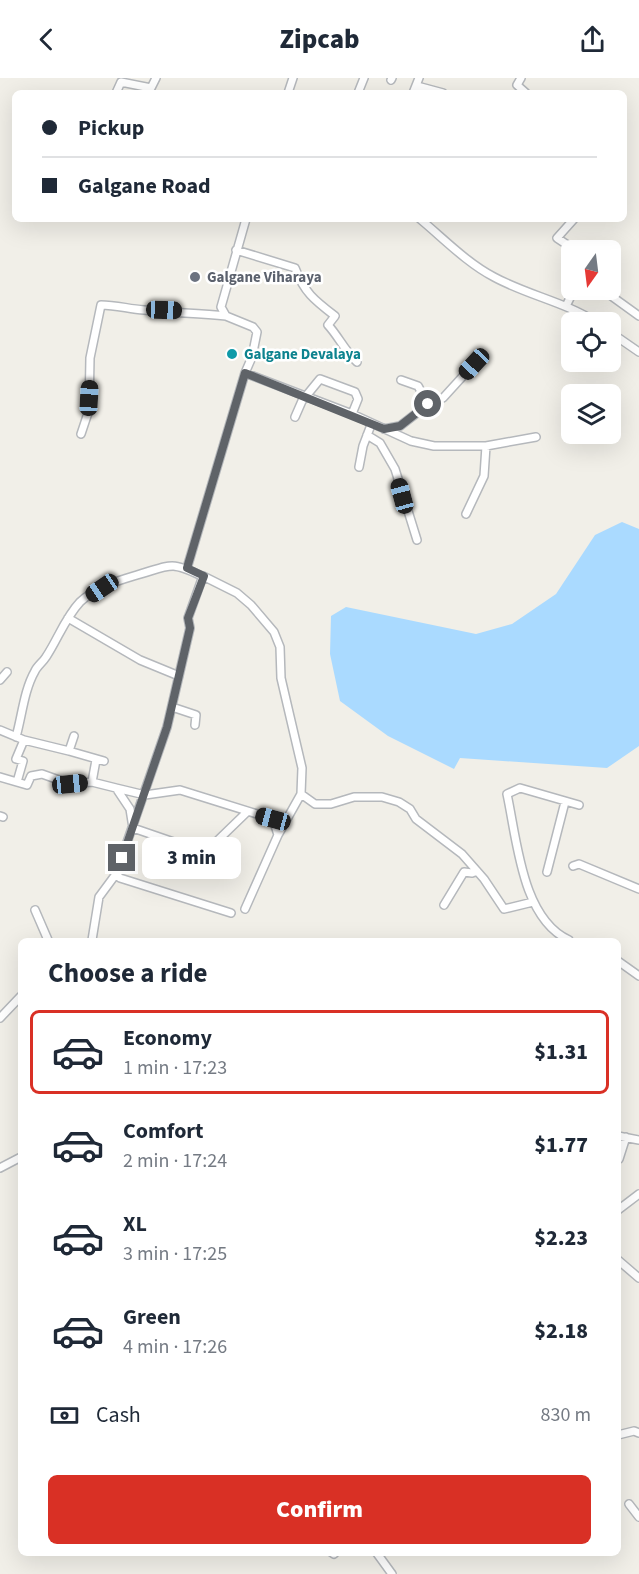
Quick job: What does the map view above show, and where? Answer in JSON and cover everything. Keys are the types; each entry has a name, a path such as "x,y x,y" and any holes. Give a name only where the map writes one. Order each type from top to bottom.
{"street":[{"path":"117,90 121,82 147,90"},
{"path":"416,86 431,90"},
{"path":"226,316 221,307 245,222"},
{"path":"424,222 478,268 494,278 577,312"},
{"path":"561,241 557,238 571,222"},
{"path":"237,250 295,268 302,287 315,301 335,316 328,325 340,338 342,348 357,362"},
{"path":"566,306 569,300"},
{"path":"617,300 639,316"},
{"path":"81,434 89,410 90,358 101,305 117,304 143,310 185,311 226,316 253,327 257,332 252,357 245,373 187,568"},
{"path":"621,340 639,352"},
{"path":"384,429 400,426 435,399 443,398 474,364"},
{"path":"245,373 352,414 371,425 411,441 434,446 486,446 536,437"},
{"path":"296,417 302,401 315,382 324,379 355,392 358,399 352,414"},
{"path":"401,380 418,386 428,404"},
{"path":"359,467 371,425"},
{"path":"367,435 380,443 395,469 417,540"},
{"path":"466,514 484,476 487,461 486,446"},
{"path":"16,737 35,670 46,657 68,618 81,602 123,578 136,576 166,565 187,568 239,594 264,620"},
{"path":"92,938 99,897 116,874 145,795 172,707 190,628 188,618 204,576"},
{"path":"204,576 237,593 251,605 274,632 280,647 281,678 302,768 301,794 278,836 245,909"},
{"path":"68,618 140,660 179,676"},
{"path":"0,680 7,672"},
{"path":"172,707 196,715 195,725"},
{"path":"0,730 24,740 104,762"},
{"path":"69,751 74,736"},
{"path":"17,782 23,761 16,759 24,740"},
{"path":"92,782 96,760"},
{"path":"0,777 27,785 31,776 42,774 70,784 92,782 145,795 180,790 273,819 278,836"},
{"path":"116,788 130,810 134,828"},
{"path":"566,938 547,925 529,895 507,794 520,788 579,805"},
{"path":"301,794 315,804 332,804 354,797 382,797 399,801 410,809 416,819 462,854 504,909 533,902"},
{"path":"547,872 565,802"},
{"path":"216,842 247,812"},
{"path":"134,828 194,849"},
{"path":"573,866 579,864 639,889"},
{"path":"444,905 464,872 477,871"},
{"path":"116,874 120,878 231,913"},
{"path":"35,910 47,938"},
{"path":"621,963 639,976"},
{"path":"0,1018 18,999"},
{"path":"622,1137 639,1140"},
{"path":"0,1168 18,1159"},
{"path":"621,1208 639,1194"},
{"path":"621,1263 639,1278"},
{"path":"621,1434 634,1431 639,1433"},
{"path":"629,1504 639,1517"},
{"path":"379,1556 392,1574"}],"water":[{"path":"622,522 639,529 639,746 607,768 460,758 454,769 388,736 340,701 330,654 331,616 346,607 476,634 512,624 556,594 595,535"}],"place":[{"name":"Galgane Viharaya","path":"195,277"},
{"name":"Galgane Devalaya","path":"232,354"}],"route":[{"path":"122,858 167,727 190,628 188,618 204,576 187,568 245,373 352,414 371,425 384,429 400,426 428,404"}]}
